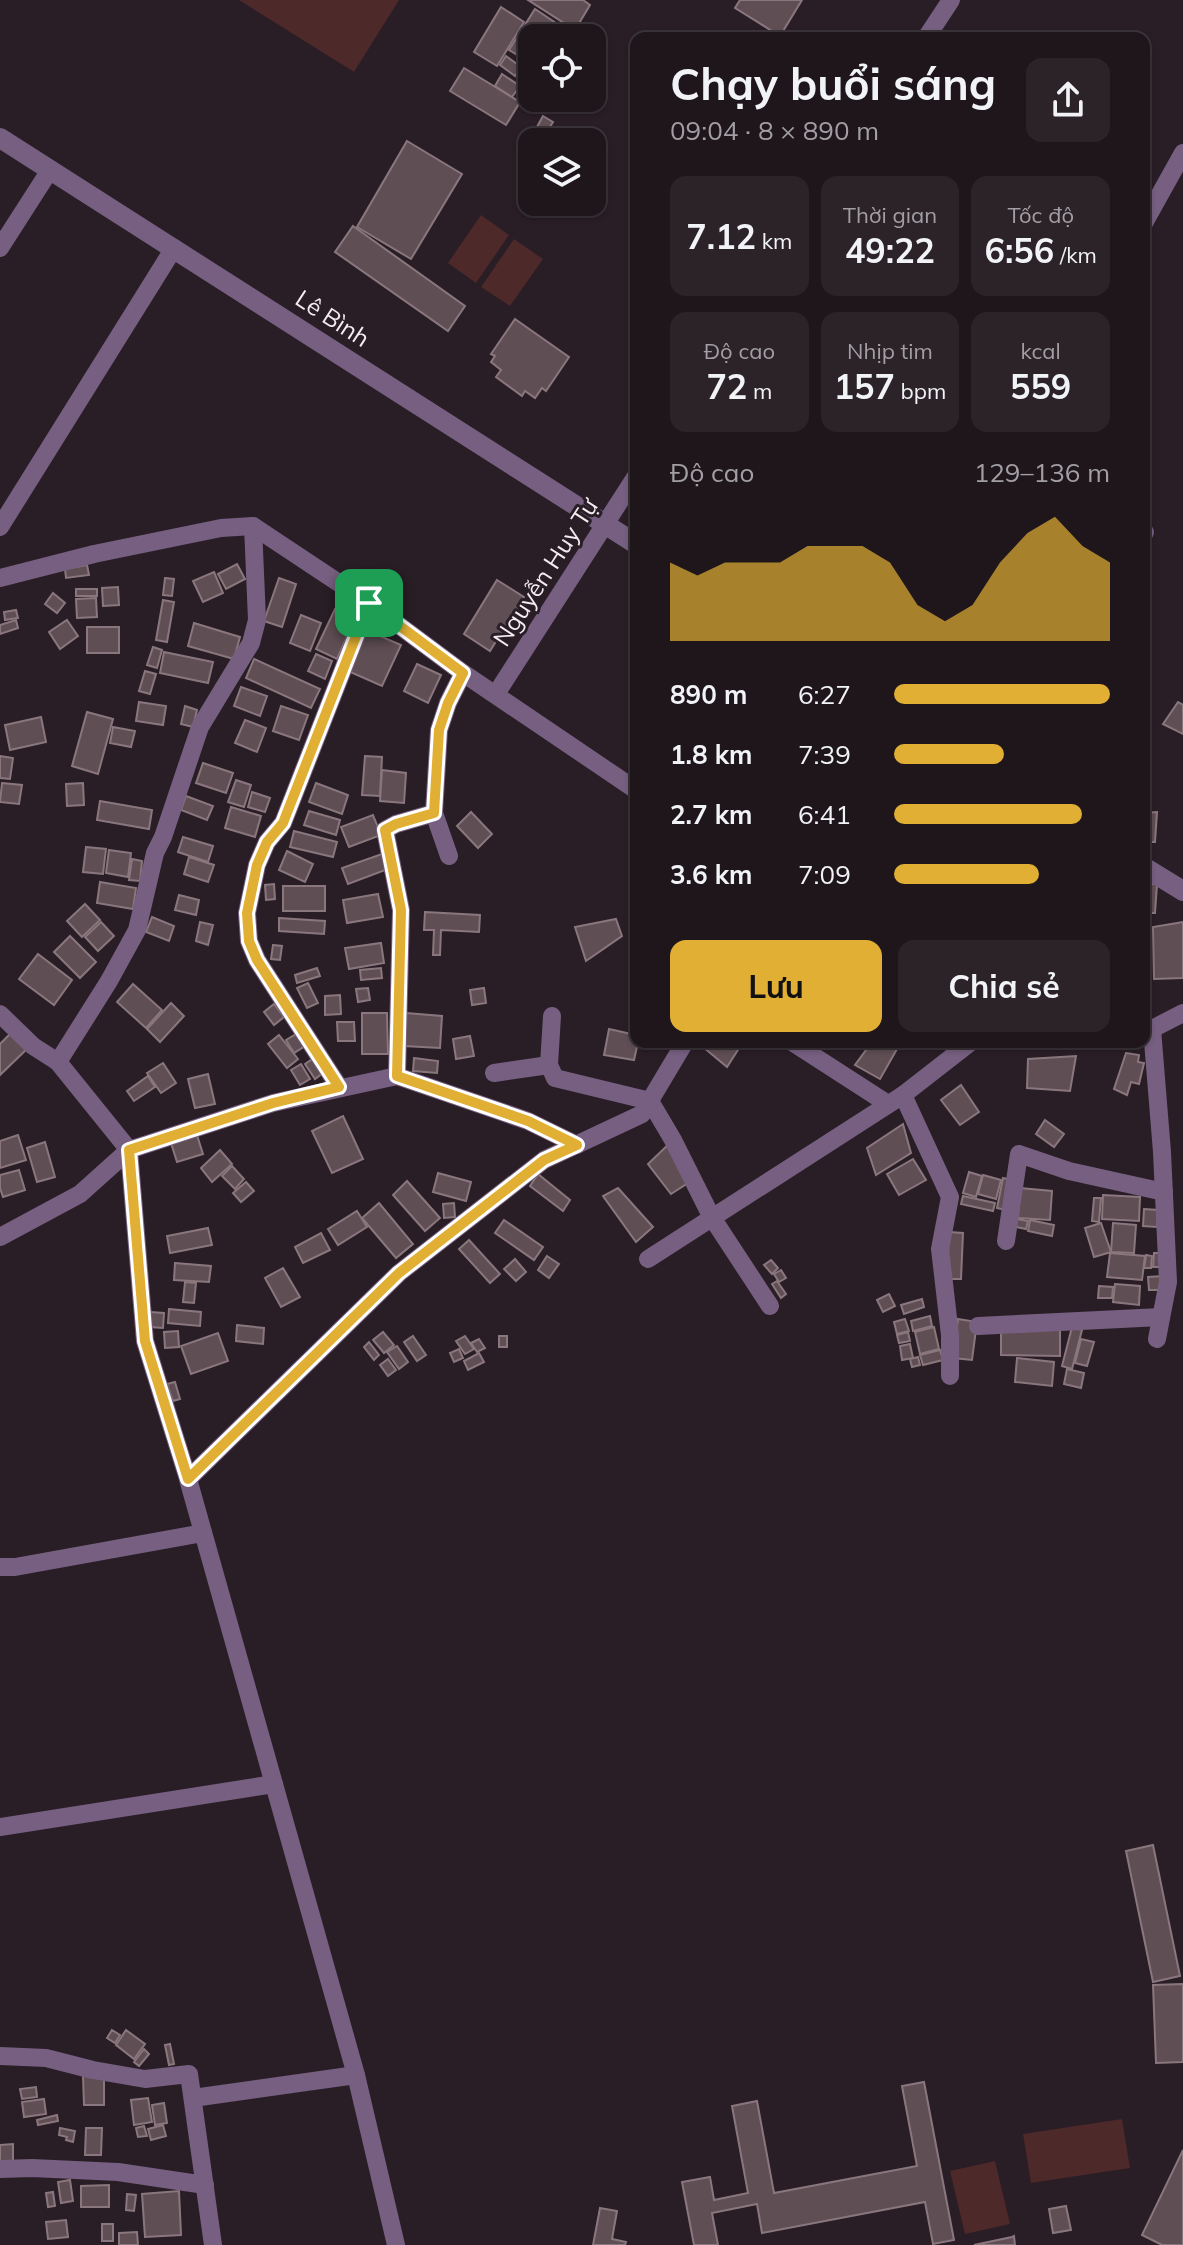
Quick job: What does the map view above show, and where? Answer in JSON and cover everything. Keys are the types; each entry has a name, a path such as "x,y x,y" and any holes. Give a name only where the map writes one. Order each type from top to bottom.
{"street":[{"path":"930,32 951,0"},
{"name":"Lê Bình","path":"0,138 630,540"},
{"path":"1150,212 1183,153"},
{"path":"0,248 50,170"},
{"path":"0,527 174,248"},
{"name":"Nguyễn Huy Tự","path":"496,694 630,485"},
{"path":"0,578 94,554 221,528 253,526 369,603 463,673 630,786"},
{"path":"58,1062 137,930 155,853 200,727 251,643 257,620 253,526"},
{"path":"339,1087 257,960 249,941 247,913 257,865 267,842 283,823 369,603"},
{"path":"449,856 434,813 439,730 463,673"},
{"path":"397,1076 401,910 385,830 434,813"},
{"path":"1150,871 1183,891"},
{"path":"1150,1028 1183,1013"},
{"path":"0,1014 33,1046 58,1062 129,1150 145,1341 188,1479 356,2075 396,2245"},
{"path":"552,1016 549,1065 555,1078 650,1101 711,1216 770,1306"},
{"path":"188,1479 399,1273 544,1160 642,1114 681,1048"},
{"path":"803,1048 895,1099 950,1197 940,1249 950,1335 950,1376"},
{"path":"648,1259 895,1099 963,1048"},
{"path":"1150,1048 1164,1192 1168,1282 1157,1339"},
{"path":"494,1073 549,1065"},
{"path":"0,1237 80,1194 129,1150 273,1103 397,1076 528,1121 577,1145"},
{"path":"1006,1241 1019,1154 1069,1171 1164,1192"},
{"path":"978,1326 1161,1317"},
{"path":"0,1567 15,1567 203,1533"},
{"path":"0,1827 274,1784"},
{"path":"0,2056 46,2058 145,2079 189,2074 213,2245"},
{"path":"193,2098 356,2075"},
{"path":"0,2169 118,2172 205,2185"}],"shaded area":[{"path":"239,0 399,0 354,72"},
{"path":"481,215 509,235 476,283 448,263"},
{"path":"514,239 543,259 510,306 481,287"},
{"path":"1122,2119 1130,2168 1031,2183 1023,2134"},
{"path":"995,2161 1010,2224 965,2234 950,2171"}],"building":[{"path":"528,0 583,0 590,5 579,24 566,24"},
{"path":"740,0 802,0 782,32 774,32 735,8"},
{"path":"501,7 524,22 518,24 518,32 497,66 474,52"},
{"path":"535,9 558,24 525,24"},
{"path":"518,36 518,55 509,50"},
{"path":"506,56 518,65 518,72 515,76 500,65"},
{"path":"464,68 518,101 518,105 506,125 450,91"},
{"path":"502,74 518,85 518,89 512,97 495,86"},
{"path":"543,116 553,122 549,128 537,127"},
{"path":"407,141 462,174 411,259 357,227"},
{"path":"353,226 465,306 448,331 335,252"},
{"path":"515,319 569,357 546,391 542,388 535,398 525,391 522,396 496,377 501,370 491,362 495,356 491,354"},
{"path":"237,564 245,579 226,589 218,574"},
{"path":"87,565 89,575 66,578 65,569"},
{"path":"214,572 223,593 203,602 193,581"},
{"path":"165,578 174,579 172,596 163,595"},
{"path":"279,578 296,584 282,627 264,621"},
{"path":"497,580 524,597 490,651 464,634"},
{"path":"118,587 119,605 103,606 102,588"},
{"path":"76,589 97,589 97,596 76,596"},
{"path":"53,593 65,603 57,613 45,604"},
{"path":"96,598 97,617 77,618 76,599"},
{"path":"163,600 174,602 167,642 156,640"},
{"path":"335,609 355,619 337,659 316,649"},
{"path":"16,610 18,618 5,620 4,612"},
{"path":"301,615 321,623 310,651 290,643"},
{"path":"16,620 18,628 0,634 0,625"},
{"path":"67,620 78,636 60,649 49,632"},
{"path":"194,623 240,637 234,659 188,646"},
{"path":"87,627 119,627 119,653 87,653"},
{"path":"366,630 401,645 382,686 348,671"},
{"path":"153,647 162,650 157,668 147,665"},
{"path":"164,652 213,662 208,683 160,673"},
{"path":"316,654 332,661 325,679 308,671"},
{"path":"254,659 320,689 311,708 246,678"},
{"path":"417,664 441,675 428,703 404,691"},
{"path":"145,671 156,674 150,694 139,691"},
{"path":"241,687 267,696 260,716 234,706"},
{"path":"139,702 166,706 163,725 136,721"},
{"path":"1178,702 1183,705 1183,734 1163,724"},
{"path":"185,706 197,710 193,727 181,724"},
{"path":"281,706 308,715 299,740 273,731"},
{"path":"87,712 113,719 98,774 72,766"},
{"path":"41,717 46,742 10,750 5,725"},
{"path":"245,720 266,728 257,752 235,743"},
{"path":"113,727 135,731 131,747 110,743"},
{"path":"0,756 13,758 10,779 0,778"},
{"path":"365,756 382,757 380,796 362,795"},
{"path":"203,763 233,773 226,793 196,783"},
{"path":"382,770 406,773 404,803 380,801"},
{"path":"236,780 251,785 244,807 228,802"},
{"path":"2,783 22,785 19,804 0,802"},
{"path":"83,783 84,805 67,806 66,784"},
{"path":"316,783 348,795 342,814 309,802"},
{"path":"252,792 270,798 265,812 248,807"},
{"path":"186,796 213,806 207,820 181,810"},
{"path":"100,801 152,810 149,829 97,820"},
{"path":"231,807 261,816 255,837 225,828"},
{"path":"309,811 340,820 336,835 304,825"},
{"path":"471,812 492,834 478,848 457,826"},
{"path":"1157,812 1155,842 1150,842 1150,813"},
{"path":"373,815 381,835 349,847 341,827"},
{"path":"294,831 337,842 333,857 290,847"},
{"path":"183,837 213,846 208,862 178,852"},
{"path":"86,847 106,849 103,874 83,872"},
{"path":"109,850 131,853 128,877 106,873"},
{"path":"287,851 313,864 305,882 279,870"},
{"path":"382,854 388,869 348,884 342,868"},
{"path":"189,857 214,865 208,882 184,874"},
{"path":"132,859 142,861 140,881 129,880"},
{"path":"100,882 136,888 133,909 97,903"},
{"path":"274,884 275,899 266,900 265,885"},
{"path":"1150,884 1157,884 1155,913 1150,913"},
{"path":"283,886 325,886 325,911 283,911"},
{"path":"378,894 383,917 347,923 343,900"},
{"path":"179,895 199,900 196,915 175,910"},
{"path":"85,904 100,920 82,937 67,921"},
{"path":"425,912 480,915 479,932 441,930 440,955 433,955 434,930 424,930"},
{"path":"152,917 174,926 169,941 146,932"},
{"path":"279,918 325,921 324,934 279,931"},
{"path":"616,919 622,936 586,961 575,927"},
{"path":"101,922 114,936 98,951 85,937"},
{"path":"200,922 213,925 208,945 196,941"},
{"path":"1183,922 1183,978 1154,979 1153,927"},
{"path":"70,936 96,962 80,978 54,952"},
{"path":"381,943 384,963 349,969 345,948"},
{"path":"273,945 282,946 280,960 271,959"},
{"path":"38,954 72,980 54,1005 19,979"},
{"path":"317,968 320,976 297,983 295,975"},
{"path":"381,968 382,978 361,980 360,970"},
{"path":"308,983 318,1003 307,1008 297,988"},
{"path":"133,984 162,1010 146,1028 117,1002"},
{"path":"368,988 370,1000 358,1002 356,989"},
{"path":"484,988 486,1003 472,1005 470,990"},
{"path":"340,995 341,1014 325,1015 325,996"},
{"path":"171,1003 184,1016 160,1042 147,1029"},
{"path":"274,1004 284,1017 274,1025 264,1012"},
{"path":"362,1013 387,1013 388,1054 362,1054"},
{"path":"406,1013 442,1016 440,1048 404,1046"},
{"path":"337,1022 354,1022 355,1041 338,1041"},
{"path":"609,1029 630,1034 630,1048 637,1048 634,1060 604,1055"},
{"path":"13,1031 28,1048 0,1075 0,1044"},
{"path":"296,1034 305,1046 294,1053 286,1040"},
{"path":"279,1035 298,1059 287,1068 268,1044"},
{"path":"470,1036 474,1056 456,1059 453,1039"},
{"path":"704,1048 739,1048 727,1067"},
{"path":"868,1048 898,1048 880,1079 855,1065"},
{"path":"1126,1053 1139,1055 1138,1062 1144,1063 1139,1084 1131,1082 1127,1095 1114,1089"},
{"path":"1076,1056 1070,1091 1027,1088 1028,1059"},
{"path":"314,1058 323,1073 315,1079 305,1064"},
{"path":"414,1058 438,1061 437,1073 413,1071"},
{"path":"163,1063 176,1083 161,1093 147,1073"},
{"path":"301,1064 310,1079 300,1085 291,1070"},
{"path":"208,1074 215,1104 195,1108 188,1079"},
{"path":"148,1076 155,1087 134,1101 127,1091"},
{"path":"961,1085 979,1112 960,1125 941,1100"},
{"path":"343,1116 363,1159 332,1173 312,1131"},
{"path":"1045,1120 1064,1134 1054,1147 1036,1134"},
{"path":"903,1124 911,1153 876,1175 867,1148"},
{"path":"18,1135 26,1160 0,1168 0,1141"},
{"path":"197,1135 203,1154 177,1162 171,1143"},
{"path":"673,1140 691,1181 671,1194 648,1164"},
{"path":"45,1142 55,1177 37,1182 27,1148"},
{"path":"220,1150 232,1164 212,1182 201,1168"},
{"path":"913,1159 926,1180 899,1195 887,1174"},
{"path":"232,1166 244,1179 235,1189 222,1176"},
{"path":"19,1170 25,1190 3,1197 0,1175"},
{"path":"969,1172 982,1176 976,1197 963,1193"},
{"path":"438,1173 471,1182 466,1201 433,1192"},
{"path":"538,1174 570,1200 563,1211 530,1186"},
{"path":"983,1175 1001,1180 996,1199 978,1194"},
{"path":"1003,1178 1013,1180 1006,1210 997,1208"},
{"path":"407,1181 440,1218 425,1231 393,1195"},
{"path":"246,1182 254,1191 241,1202 233,1193"},
{"path":"618,1188 653,1227 636,1242 603,1196"},
{"path":"1020,1188 1052,1191 1050,1220 1018,1218"},
{"path":"1103,1195 1140,1197 1139,1221 1102,1219"},
{"path":"963,1196 995,1203 993,1211 961,1204"},
{"path":"1094,1198 1101,1198 1099,1222 1092,1221"},
{"path":"379,1203 413,1244 396,1258 362,1218"},
{"path":"454,1203 455,1217 444,1218 443,1204"},
{"path":"1144,1209 1158,1210 1157,1227 1143,1226"},
{"path":"357,1211 367,1227 338,1245 328,1229"},
{"path":"1017,1219 1028,1221 1026,1229 1016,1227"},
{"path":"504,1220 543,1247 534,1260 495,1233"},
{"path":"1030,1220 1054,1225 1052,1236 1028,1231"},
{"path":"1101,1223 1111,1252 1094,1257 1085,1228"},
{"path":"1113,1223 1136,1225 1134,1253 1111,1252"},
{"path":"208,1228 212,1245 170,1253 167,1236"},
{"path":"949,1232 963,1233 961,1279 947,1279"},
{"path":"321,1233 330,1250 303,1263 295,1247"},
{"path":"469,1240 500,1274 490,1283 459,1249"},
{"path":"1110,1253 1145,1256 1142,1280 1107,1277"},
{"path":"1154,1253 1162,1253 1161,1267 1153,1267"},
{"path":"1146,1255 1152,1256 1151,1268 1144,1268"},
{"path":"547,1256 559,1264 549,1278 538,1270"},
{"path":"515,1259 526,1272 516,1281 504,1269"},
{"path":"771,1260 778,1268 772,1274 764,1265"},
{"path":"175,1263 211,1266 209,1282 174,1280"},
{"path":"283,1268 300,1297 281,1307 265,1278"},
{"path":"781,1270 786,1278 779,1282 774,1274"},
{"path":"1163,1276 1163,1290 1149,1290 1148,1277"},
{"path":"777,1281 786,1294 781,1298 772,1284"},
{"path":"185,1282 196,1283 194,1303 183,1302"},
{"path":"1115,1284 1140,1286 1139,1305 1113,1302"},
{"path":"1099,1286 1113,1287 1112,1298 1098,1298"},
{"path":"889,1294 895,1306 883,1312 877,1300"},
{"path":"922,1299 924,1307 904,1314 901,1305"},
{"path":"169,1309 201,1312 200,1326 168,1323"},
{"path":"150,1312 164,1313 163,1328 149,1327"},
{"path":"930,1316 932,1326 913,1331 911,1321"},
{"path":"905,1319 909,1331 897,1334 894,1322"},
{"path":"958,1319 977,1322 972,1360 953,1358"},
{"path":"237,1325 264,1328 263,1344 236,1341"},
{"path":"934,1327 939,1349 920,1354 915,1332"},
{"path":"1072,1327 1082,1330 1072,1369 1062,1366"},
{"path":"1001,1330 1060,1330 1060,1356 1001,1355"},
{"path":"178,1331 179,1347 165,1348 164,1332"},
{"path":"383,1332 394,1345 384,1353 373,1340"},
{"path":"908,1332 910,1341 899,1343 897,1335"},
{"path":"218,1333 228,1361 191,1374 181,1346"},
{"path":"413,1336 426,1355 417,1361 404,1342"},
{"path":"465,1336 474,1349 465,1354 456,1341"},
{"path":"499,1336 507,1336 507,1347 499,1347"},
{"path":"479,1339 485,1348 477,1352 471,1343"},
{"path":"1081,1339 1094,1342 1087,1366 1075,1363"},
{"path":"369,1342 379,1355 374,1360 364,1347"},
{"path":"910,1344 913,1358 902,1360 900,1346"},
{"path":"397,1346 408,1362 399,1369 387,1352"},
{"path":"459,1349 463,1358 454,1362 450,1353"},
{"path":"940,1350 943,1360 923,1365 920,1355"},
{"path":"479,1353 484,1362 468,1370 464,1361"},
{"path":"918,1357 920,1365 912,1367 910,1359"},
{"path":"1017,1358 1054,1362 1052,1386 1015,1382"},
{"path":"388,1359 396,1370 388,1376 380,1365"},
{"path":"1067,1369 1084,1373 1081,1388 1064,1384"},
{"path":"175,1382 180,1399 173,1401 167,1384"},
{"path":"1153,1845 1180,1976 1153,1982 1126,1851"},
{"path":"1183,1984 1183,2062 1156,2063 1153,1985"},
{"path":"112,2030 120,2035 115,2043 107,2038"},
{"path":"126,2030 145,2044 134,2059 116,2045"},
{"path":"170,2044 174,2064 169,2065 165,2045"},
{"path":"144,2049 149,2054 139,2066 134,2062"},
{"path":"104,2075 104,2105 84,2105 83,2076"},
{"path":"924,2082 954,2240 933,2244 925,2202 762,2233 757,2204 712,2213 718,2245 694,2245 682,2182 710,2177 714,2200 748,2193 732,2106 757,2101 774,2193 917,2166 902,2086"},
{"path":"36,2087 37,2097 22,2099 20,2089"},
{"path":"148,2098 152,2122 134,2125 131,2100"},
{"path":"44,2099 46,2114 24,2117 22,2102"},
{"path":"164,2103 167,2123 155,2125 152,2105"},
{"path":"57,2115 58,2121 38,2125 37,2120"},
{"path":"163,2125 166,2136 151,2140 148,2129"},
{"path":"144,2126 147,2136 138,2137 136,2128"},
{"path":"60,2128 75,2131 73,2142 59,2135"},
{"path":"86,2128 102,2128 101,2155 85,2155"},
{"path":"13,2144 13,2164 0,2164 0,2145"},
{"path":"1183,2150 1183,2245 1162,2245 1142,2235"},
{"path":"70,2180 73,2201 61,2203 58,2182"},
{"path":"109,2185 109,2207 81,2207 81,2186"},
{"path":"179,2191 181,2235 145,2237 142,2194"},
{"path":"53,2192 55,2206 48,2207 46,2193"},
{"path":"127,2194 136,2195 134,2211 126,2210"},
{"path":"1066,2206 1071,2230 1053,2233 1049,2209"},
{"path":"600,2208 617,2211 612,2239 626,2242 625,2245 593,2245"},
{"path":"66,2220 68,2237 48,2239 46,2222"},
{"path":"102,2224 113,2224 113,2241 102,2241"},
{"path":"137,2232 138,2245 119,2245 119,2233"},
{"path":"1012,2237 1015,2245 974,2245"}],"route":[{"path":"369,603 463,673 439,730 434,813 385,830 401,910 397,1076 528,1121 577,1145 544,1160 399,1273 188,1479 145,1341 129,1150 273,1103 339,1087 257,960 249,941 247,913 257,865 267,842 283,823 369,603"}]}
